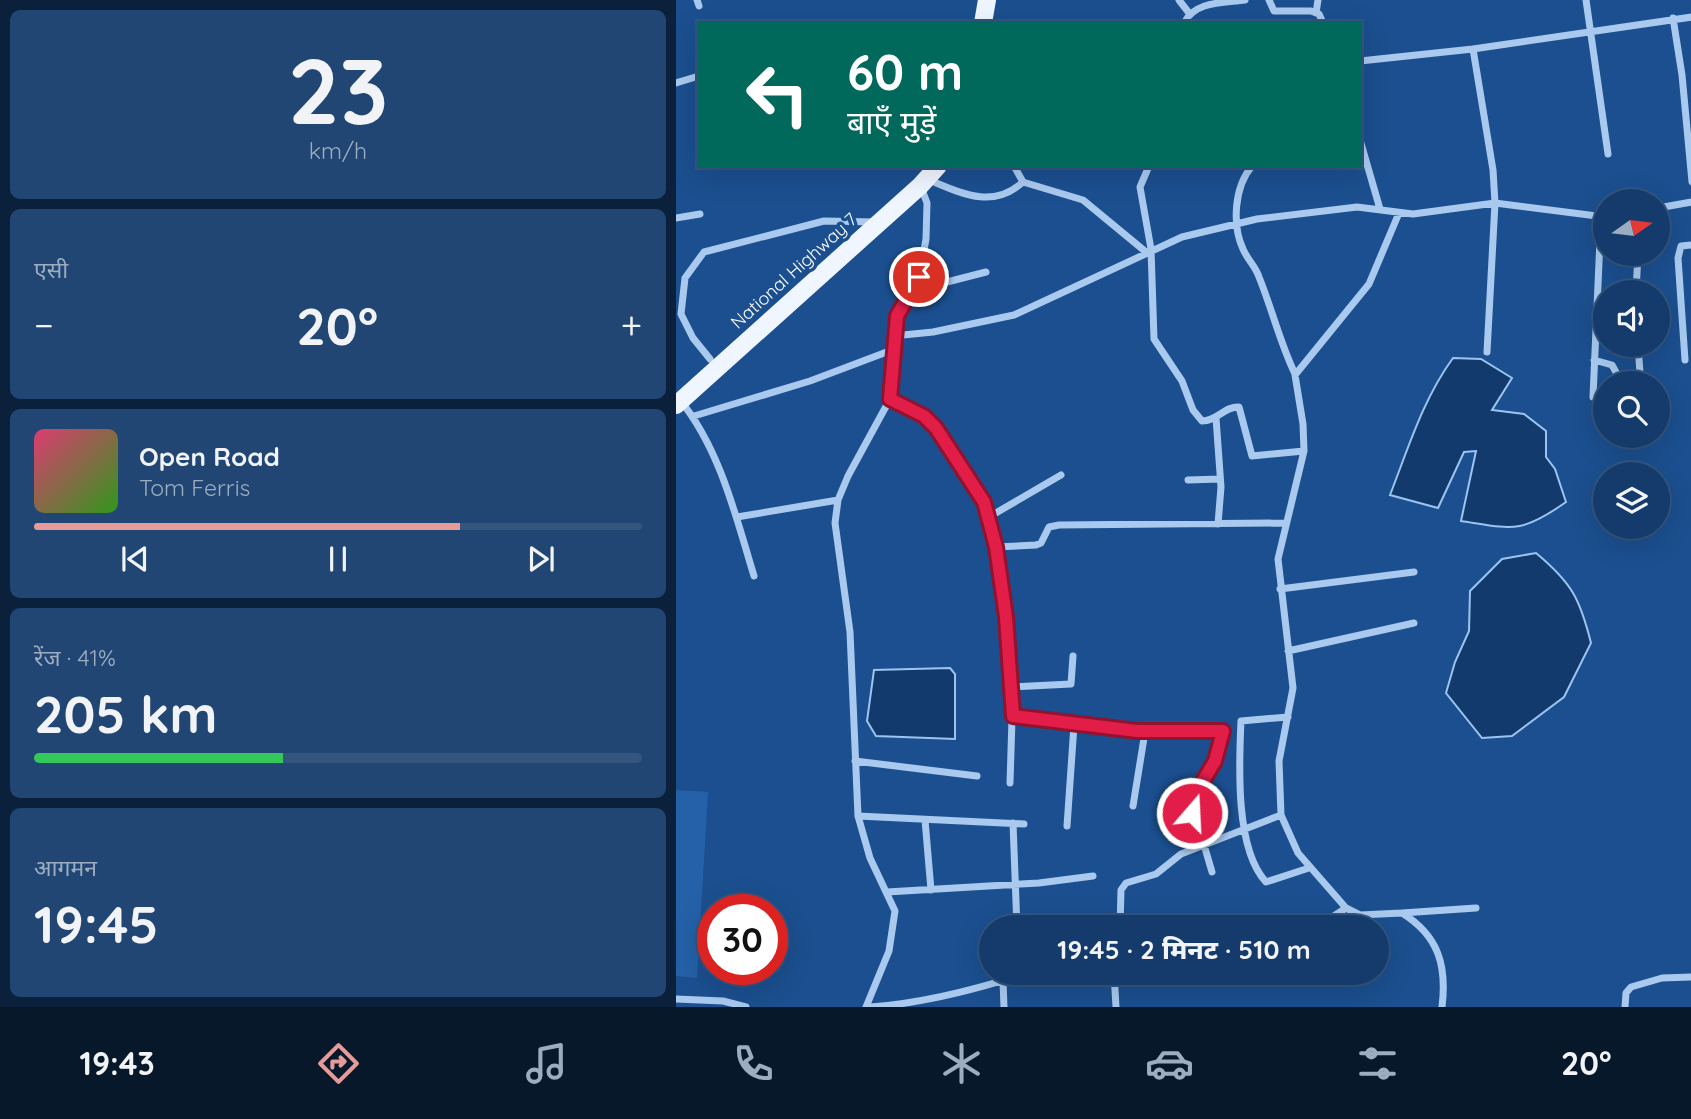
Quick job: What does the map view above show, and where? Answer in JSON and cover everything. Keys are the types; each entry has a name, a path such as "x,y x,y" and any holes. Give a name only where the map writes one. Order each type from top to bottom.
{"main road":[{"path":"983,21 986,0"},
{"name":"National Highway 7","path":"678,400 929,177"}],"street":[{"path":"1179,0 1189,13"},
{"path":"1185,21 1189,13 1199,8 1245,0"},
{"path":"1269,0 1274,11 1278,13 1316,13"},
{"path":"1318,0 1316,13 1322,21"},
{"path":"1586,0 1608,154"},
{"path":"1362,61 1473,49 1692,17"},
{"path":"1674,18 1692,182"},
{"path":"1473,49 1488,133 1495,203 1487,352"},
{"path":"676,83 697,77"},
{"path":"1362,147 1380,209"},
{"path":"1015,168 1023,182 1083,200 1149,250"},
{"path":"1148,168 1140,187 1149,250 1156,346 1182,381 1198,417 1207,421 1230,408 1239,407 1252,456 1304,451"},
{"path":"1251,168 1243,181 1237,223 1243,251 1259,276 1295,375 1304,451 1284,523 1278,559 1293,688 1279,761 1281,815 1288,834 1309,868 1346,908 1360,915 1476,908"},
{"path":"986,985 908,1004 869,1007 894,932 895,911 870,858 859,816 850,632 835,523 838,500 848,476 890,399 893,336 897,316 912,291 923,260 928,226 929,177 978,198 1007,194 1023,182"},
{"path":"1670,206 1692,202"},
{"path":"893,336 933,332 1014,315 1149,250 1182,237 1237,223 1335,209 1380,209 1399,213 1495,203 1593,216"},
{"path":"1295,375 1369,284 1399,213"},
{"path":"676,218 700,214"},
{"path":"710,359 693,338 681,314 685,278 704,252 824,221 879,222"},
{"path":"1685,360 1678,258 1681,246 1692,245"},
{"path":"1594,371 1600,266"},
{"path":"912,291 986,272"},
{"path":"694,416 811,381 892,350"},
{"path":"1594,360 1612,365 1616,371"},
{"path":"890,399 924,416 936,428 967,471 989,517 996,547 1013,687 1010,783"},
{"path":"678,400 694,416 709,445 737,517 754,576"},
{"path":"1216,418 1220,478 1217,524"},
{"path":"989,517 1061,475"},
{"path":"1188,480 1220,478"},
{"path":"737,517 838,500"},
{"path":"996,547 1036,545 1041,543 1049,527 1059,525 1284,523"},
{"path":"1280,589 1414,572"},
{"path":"1288,651 1414,623"},
{"path":"1013,687 1071,684 1073,656"},
{"path":"1013,716 1145,732 1223,731 1215,761 1192,804 1212,872"},
{"path":"1288,717 1241,721 1240,806 1245,831 1266,882 1309,868"},
{"path":"1067,826 1074,725"},
{"path":"1133,806 1145,732"},
{"path":"855,761 977,776"},
{"path":"1120,915 1121,890 1126,883 1156,874 1181,855 1281,815"},
{"path":"859,816 1024,824"},
{"path":"925,820 930,890"},
{"path":"1013,824 1017,915"},
{"path":"887,892 1094,876"},
{"path":"1336,915 1346,908"},
{"path":"1402,912 1427,935 1441,958 1445,980 1442,1007"},
{"path":"1625,1007 1626,993 1631,987 1662,978 1692,977"},
{"path":"1003,985 1004,1007"},
{"path":"1115,985 1116,1007"},
{"path":"676,999 723,1001 746,1007"}],"shaded area":[{"path":"1453,358 1481,359 1512,378 1492,410 1524,414 1546,431 1546,457 1555,469 1566,502 1538,520 1516,526 1461,521 1476,451 1464,452 1438,508 1390,495 1425,407"},
{"path":"1536,553 1573,593 1591,643 1564,697 1512,736 1482,738 1446,693 1455,662 1469,631 1470,591 1502,559"},
{"path":"950,668 955,674 955,739 876,736 867,721 874,670"},
{"path":"676,790 708,792 702,894 697,894 697,978 676,976"}],"route":[{"path":"919,277 897,316 893,336 890,399 924,416 936,428 967,471 984,502 996,547 1006,617 1013,716 1137,731 1223,731 1215,761 1194,796 1192,813"}]}
